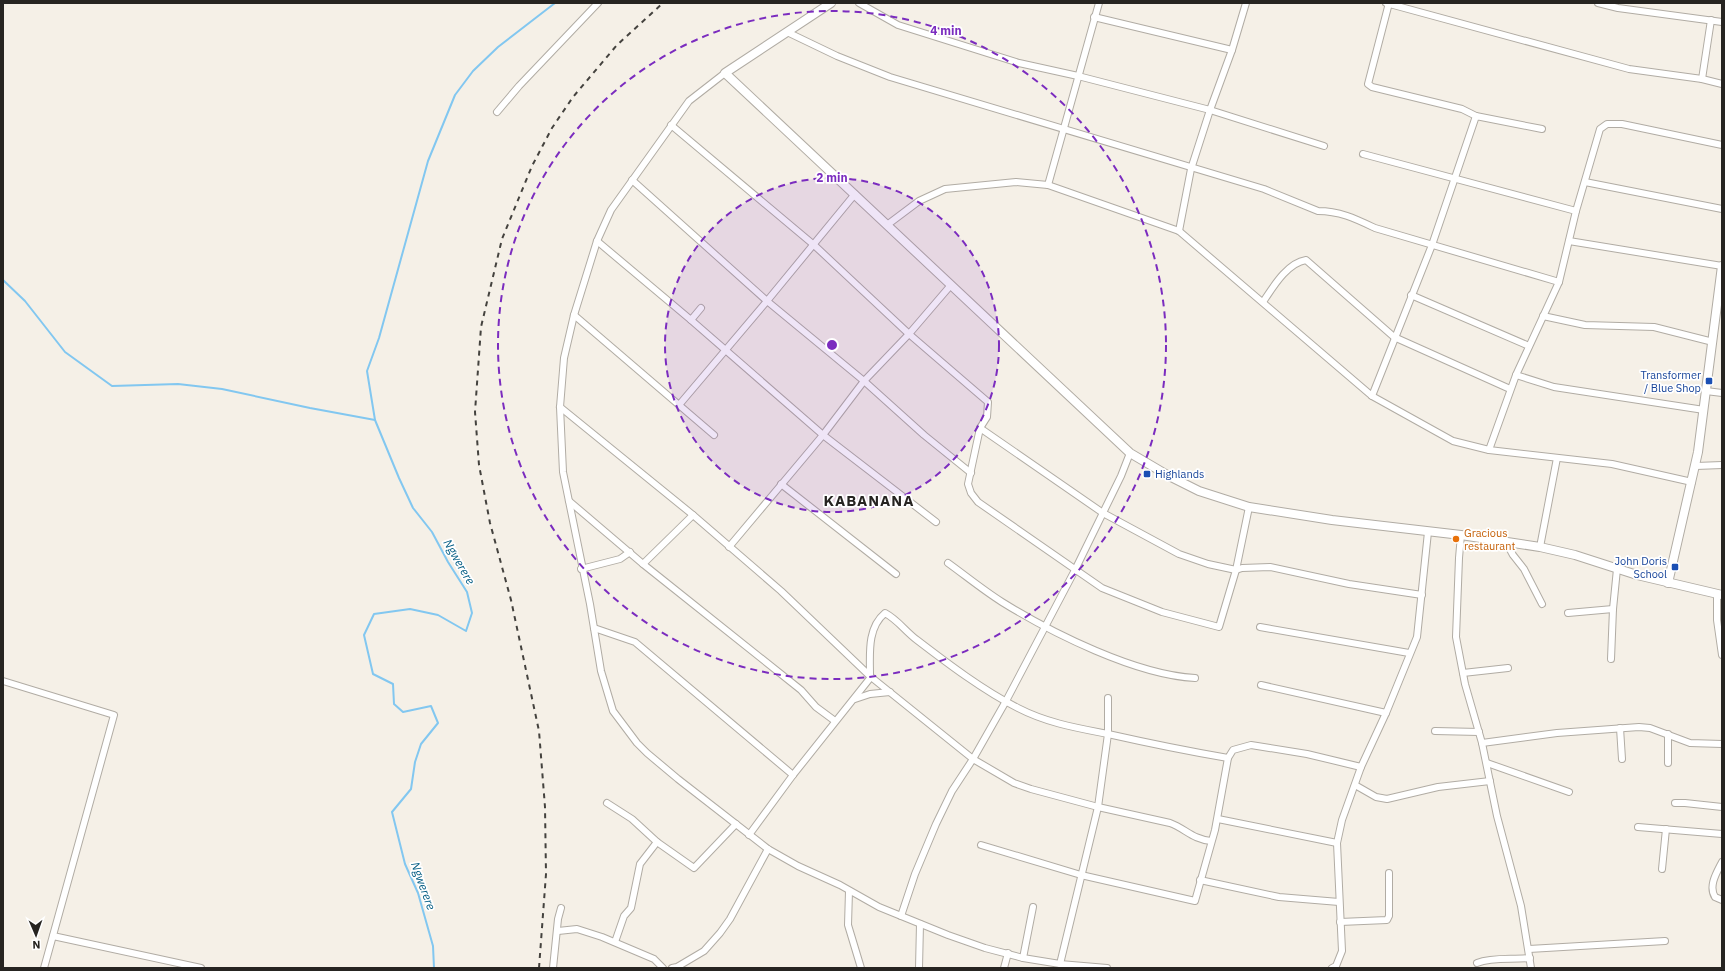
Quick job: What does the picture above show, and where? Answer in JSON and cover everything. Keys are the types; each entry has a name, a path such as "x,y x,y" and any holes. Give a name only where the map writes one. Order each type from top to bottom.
{"street":[{"path":"497,112 519,86 598,3"},
{"path":"859,3 898,24 1018,63 1078,76 1210,110 1324,146"},
{"path":"1048,185 1099,3"},
{"path":"1179,231 1192,169 1210,110 1232,50 1246,3"},
{"path":"1542,129 1476,116 1462,109 1378,89 1368,84 1388,3 1629,69 1702,79 1722,84"},
{"path":"1598,3 1618,8 1722,22"},
{"path":"828,4 725,74 689,101 611,210 597,241 574,315 564,358 560,407 563,472 594,628 600,671 613,711 647,753 768,849 879,907 985,948 1063,966 1107,968"},
{"path":"1094,17 1232,50"},
{"path":"1702,79 1711,20"},
{"path":"787,32 837,56 890,77 1192,169 1264,189 1318,212 1327,210 1346,215 1376,228 1559,282"},
{"path":"725,74 855,194 1130,453 1169,476 1199,491 1249,507 1332,520 1461,535 1540,547 1575,555 1617,570 1719,594 1717,620 1722,655"},
{"path":"1372,396 1394,337 1432,245 1476,116"},
{"path":"1488,450 1516,374 1559,282 1576,212 1600,128 1607,124 1622,124 1722,145"},
{"path":"671,125 814,245 909,334 988,402 987,417 980,428 968,484 971,493 978,502 1102,588 1162,612 1219,627 1236,570 1249,507"},
{"path":"1364,154 1576,212"},
{"path":"632,180 767,301 864,381 924,435 971,472"},
{"path":"887,225 919,202 944,189 1016,182 1048,185 1179,231 1372,396 1452,441 1488,450 1612,464 1692,482"},
{"path":"1585,182 1722,209"},
{"path":"679,405 855,194"},
{"path":"597,241 691,320 823,435 936,522"},
{"path":"1569,241 1722,266 1696,466 1668,583"},
{"path":"1263,302 1293,265 1300,261 1306,260 1394,337 1510,389"},
{"path":"729,547 823,435 864,381 909,334 951,285"},
{"path":"1411,295 1529,346"},
{"path":"691,320 701,308"},
{"path":"574,315 714,435"},
{"path":"1543,316 1585,325 1654,327 1713,342"},
{"path":"1516,374 1554,387 1704,410"},
{"path":"1706,391 1722,393"},
{"path":"560,407 693,515 781,591 871,676 973,759 1014,783 1098,807 1170,823 1180,826 1196,838 1212,841"},
{"path":"980,428 1103,513 1179,554 1208,564 1236,570 1242,568 1270,567 1349,584 1422,595"},
{"path":"901,916 915,874 952,791 973,759 1006,702 1046,627 1076,570 1130,453"},
{"path":"1540,547 1557,458"},
{"path":"1696,466 1722,465"},
{"path":"781,484 896,574"},
{"path":"569,501 643,564 801,690 816,707 835,722"},
{"path":"643,564 693,515"},
{"path":"1336,967 1342,951 1338,843 1342,820 1361,767 1386,713 1409,653 1417,637 1428,532"},
{"path":"1461,535 1456,637 1463,673 1487,763 1498,816 1521,906 1531,968"},
{"path":"1506,542 1513,555 1524,569 1542,604"},
{"path":"582,569 620,559 630,552"},
{"path":"948,563 1001,602 1046,627 1118,659 1154,670 1195,678"},
{"path":"1611,659 1613,609 1617,570"},
{"path":"1568,613 1613,609"},
{"path":"749,835 835,722 855,699 871,676 872,629 878,619 885,613 898,621 906,632 943,660 1006,702 1052,723 1174,749 1228,758"},
{"path":"1260,627 1409,653"},
{"path":"594,628 635,642 793,776"},
{"path":"1463,673 1508,668"},
{"path":"3,681 114,715 44,968"},
{"path":"1261,685 1386,713"},
{"path":"855,699 870,694 890,692"},
{"path":"1063,966 1081,875 1098,807 1108,734 1108,698"},
{"path":"1482,743 1557,733 1620,728 1650,728 1690,743 1722,744"},
{"path":"1620,728 1622,759"},
{"path":"1435,731 1479,732"},
{"path":"1668,734 1668,763"},
{"path":"981,845 1081,875 1195,901 1218,819 1228,758 1233,750 1251,745 1307,754 1361,767"},
{"path":"1487,763 1569,792"},
{"path":"1355,785 1376,797 1387,799 1438,787 1490,781"},
{"path":"607,802 632,819 657,842 694,868 736,824"},
{"path":"1675,803 1722,807"},
{"path":"1218,819 1338,843"},
{"path":"1638,827 1722,834"},
{"path":"1662,869 1666,829"},
{"path":"615,942 624,916 631,908 640,864 657,842"},
{"path":"672,968 677,967 704,952 716,938 730,919 768,849"},
{"path":"1722,862 1714,880 1713,890 1716,897 1722,900"},
{"path":"1340,922 1386,920 1389,916 1389,873"},
{"path":"1200,880 1279,897 1339,902"},
{"path":"849,891 848,925 861,968"},
{"path":"1023,958 1033,907"},
{"path":"553,968 558,931 558,919 561,908"},
{"path":"919,968 920,924"},
{"path":"558,931 577,929 615,942 654,959 663,968"},
{"path":"53,936 201,968"},
{"path":"1528,949 1665,941"},
{"path":"1004,968 1008,954"},
{"path":"1477,963 1486,960 1530,958"}],"waterway":[{"name":"Ngwerere","path":"434,968 433,946 418,893 405,864 392,812 411,789 415,762 421,744 438,723 431,706 403,712 394,704 393,684 373,674 364,635 374,614 410,609 438,615 466,631 472,613 467,592 448,562 432,532 413,508 399,478 375,420 367,371 379,338 428,161 455,95 473,71 498,47 555,3"},
{"path":"3,280 25,301 65,352 112,386 178,384 222,389 375,420"}],"railway":[{"path":"539,968 546,874 545,807 539,731 511,600 490,523 479,465 475,412 481,327 502,239 532,166 552,128 573,97 617,45 663,3"}],"place":[{"name":"Transformer / Blue Shop","path":"1709,381"},
{"name":"Highlands","path":"1147,474"},
{"name":"Gracious restaurant","path":"1456,539"},
{"name":"John Doris School","path":"1675,567"}],"district":[{"name":"KABANANA","path":"869,501"}]}
